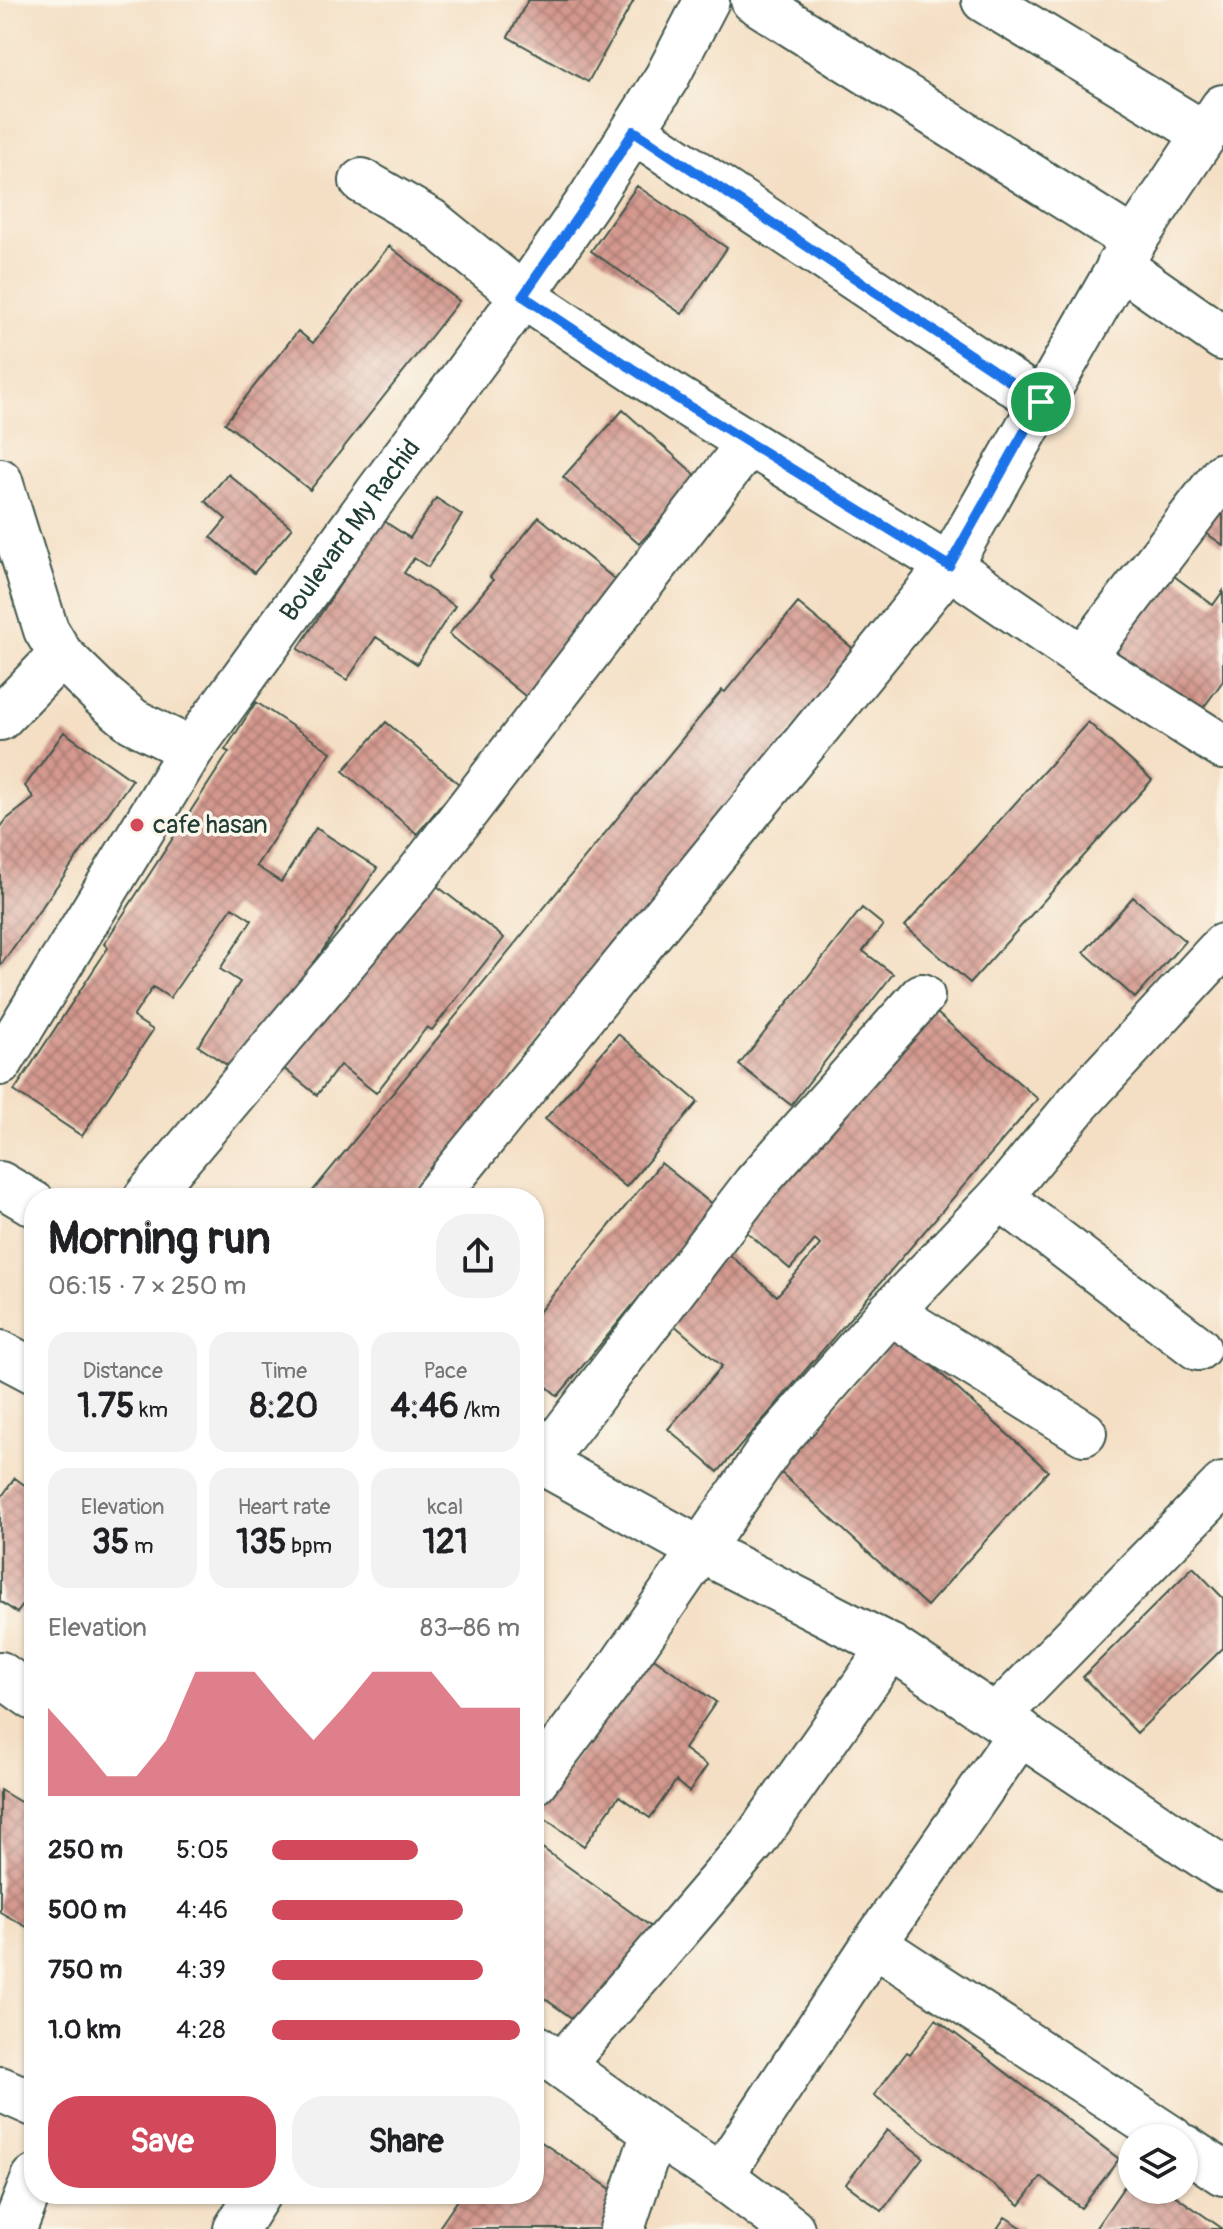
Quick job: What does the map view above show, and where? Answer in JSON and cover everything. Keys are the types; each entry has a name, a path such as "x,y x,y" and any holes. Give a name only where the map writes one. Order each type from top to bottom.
{"street":[{"name":"Boulevard My Rachid","path":"0,1063 191,750 523,296 590,199 667,77 707,0"},
{"path":"753,0 1127,253 1223,338"},
{"path":"443,1188 949,566 1127,253 1214,121 984,0"},
{"path":"634,131 1041,402"},
{"path":"362,181 431,221 523,296 678,399 949,566 1083,658 1220,739"},
{"path":"154,1188 415,878 749,443"},
{"path":"1083,658 1223,475"},
{"path":"1,490 46,630 61,655 133,721 191,750"},
{"path":"0,718 61,655"},
{"path":"544,1758 609,1683 772,1446 890,1312 1000,1197 1079,1102 1223,946"},
{"path":"544,1452 755,1184 922,996"},
{"path":"0,1184 24,1198"},
{"path":"1000,1197 1198,1348"},
{"path":"890,1312 1084,1433"},
{"path":"0,1353 24,1366"},
{"path":"544,1463 699,1549 891,1647 1223,1869"},
{"path":"721,2176 874,1944 1009,1724 1223,1485"},
{"path":"792,2229 548,2056 755,1840 891,1647"},
{"path":"0,1674 24,1691"},
{"path":"874,1944 1150,2124"},
{"path":"0,2089 24,2100"},
{"path":"622,2229 654,2132"},
{"path":"1198,2156 1223,2173"},
{"path":"236,2229 252,2204"}],"building":[{"path":"528,0 634,0 588,82 508,37"},
{"path":"637,186 727,248 682,314 591,251"},
{"path":"389,246 459,301 310,490 225,423 298,331 313,343"},
{"path":"623,410 699,478 639,544 563,477"},
{"path":"228,474 292,528 254,573 211,537 226,519 205,501"},
{"path":"1223,488 1223,545 1196,526"},
{"path":"436,498 462,515 428,567 414,558 404,573 455,606 417,664 376,637 347,680 298,649 382,520 410,538"},
{"path":"539,517 623,586 530,700 449,634"},
{"path":"1162,567 1213,605 1223,591 1223,681 1195,719 1101,648"},
{"path":"798,603 857,652 421,1188 315,1188 722,690 725,692"},
{"path":"256,702 331,752 256,866 281,882 316,828 377,868 241,1074 198,1046 240,982 220,969 252,920 232,907 170,998 153,987 133,1017 153,1030 82,1136 14,1091 108,948 104,944 229,752 225,750"},
{"path":"386,722 459,784 417,834 343,771"},
{"path":"1088,722 1152,780 970,983 905,926"},
{"path":"64,732 132,780 0,966 0,828 34,798 25,786"},
{"path":"428,879 504,938 432,1030 427,1027 376,1093 340,1065 317,1095 282,1067"},
{"path":"1133,897 1185,941 1135,998 1084,952"},
{"path":"862,908 883,925 863,951 893,974 791,1105 739,1065"},
{"path":"925,1003 1038,1099 718,1472 668,1429 722,1366 666,1318 724,1250 777,1296 820,1245 815,1240 790,1269 736,1223"},
{"path":"618,1034 698,1102 626,1187 545,1119"},
{"path":"661,1163 714,1206 558,1396 544,1384 544,1306"},
{"path":"899,1336 1048,1471 927,1606 778,1470"},
{"path":"15,1478 24,1485 24,1604 17,1613 0,1601 0,1499"},
{"path":"1193,1567 1223,1598 1223,1648 1137,1733 1083,1677"},
{"path":"648,1654 716,1702 684,1749 707,1766 689,1792 676,1781 650,1818 619,1796 584,1846 544,1818 544,1803"},
{"path":"0,1790 24,1804 24,1925 0,1912"},
{"path":"544,1849 657,1931 586,2028 544,1998"},
{"path":"936,2019 1118,2160 1081,2208 1041,2177 1020,2205 874,2095 907,2052 910,2054"},
{"path":"887,2130 923,2157 882,2211 846,2184"},
{"path":"544,2144 624,2198 602,2229 438,2229 455,2204 544,2204"},
{"path":"1118,2195 1118,2204 1187,2204 1223,2229 1095,2229"},
{"path":"1005,2217 1024,2229 997,2229"}],"place":[{"name":"cafe hasan","path":"137,825"}],"route":[{"path":"634,131 1041,402 949,566 678,399 523,296 634,131"}]}
